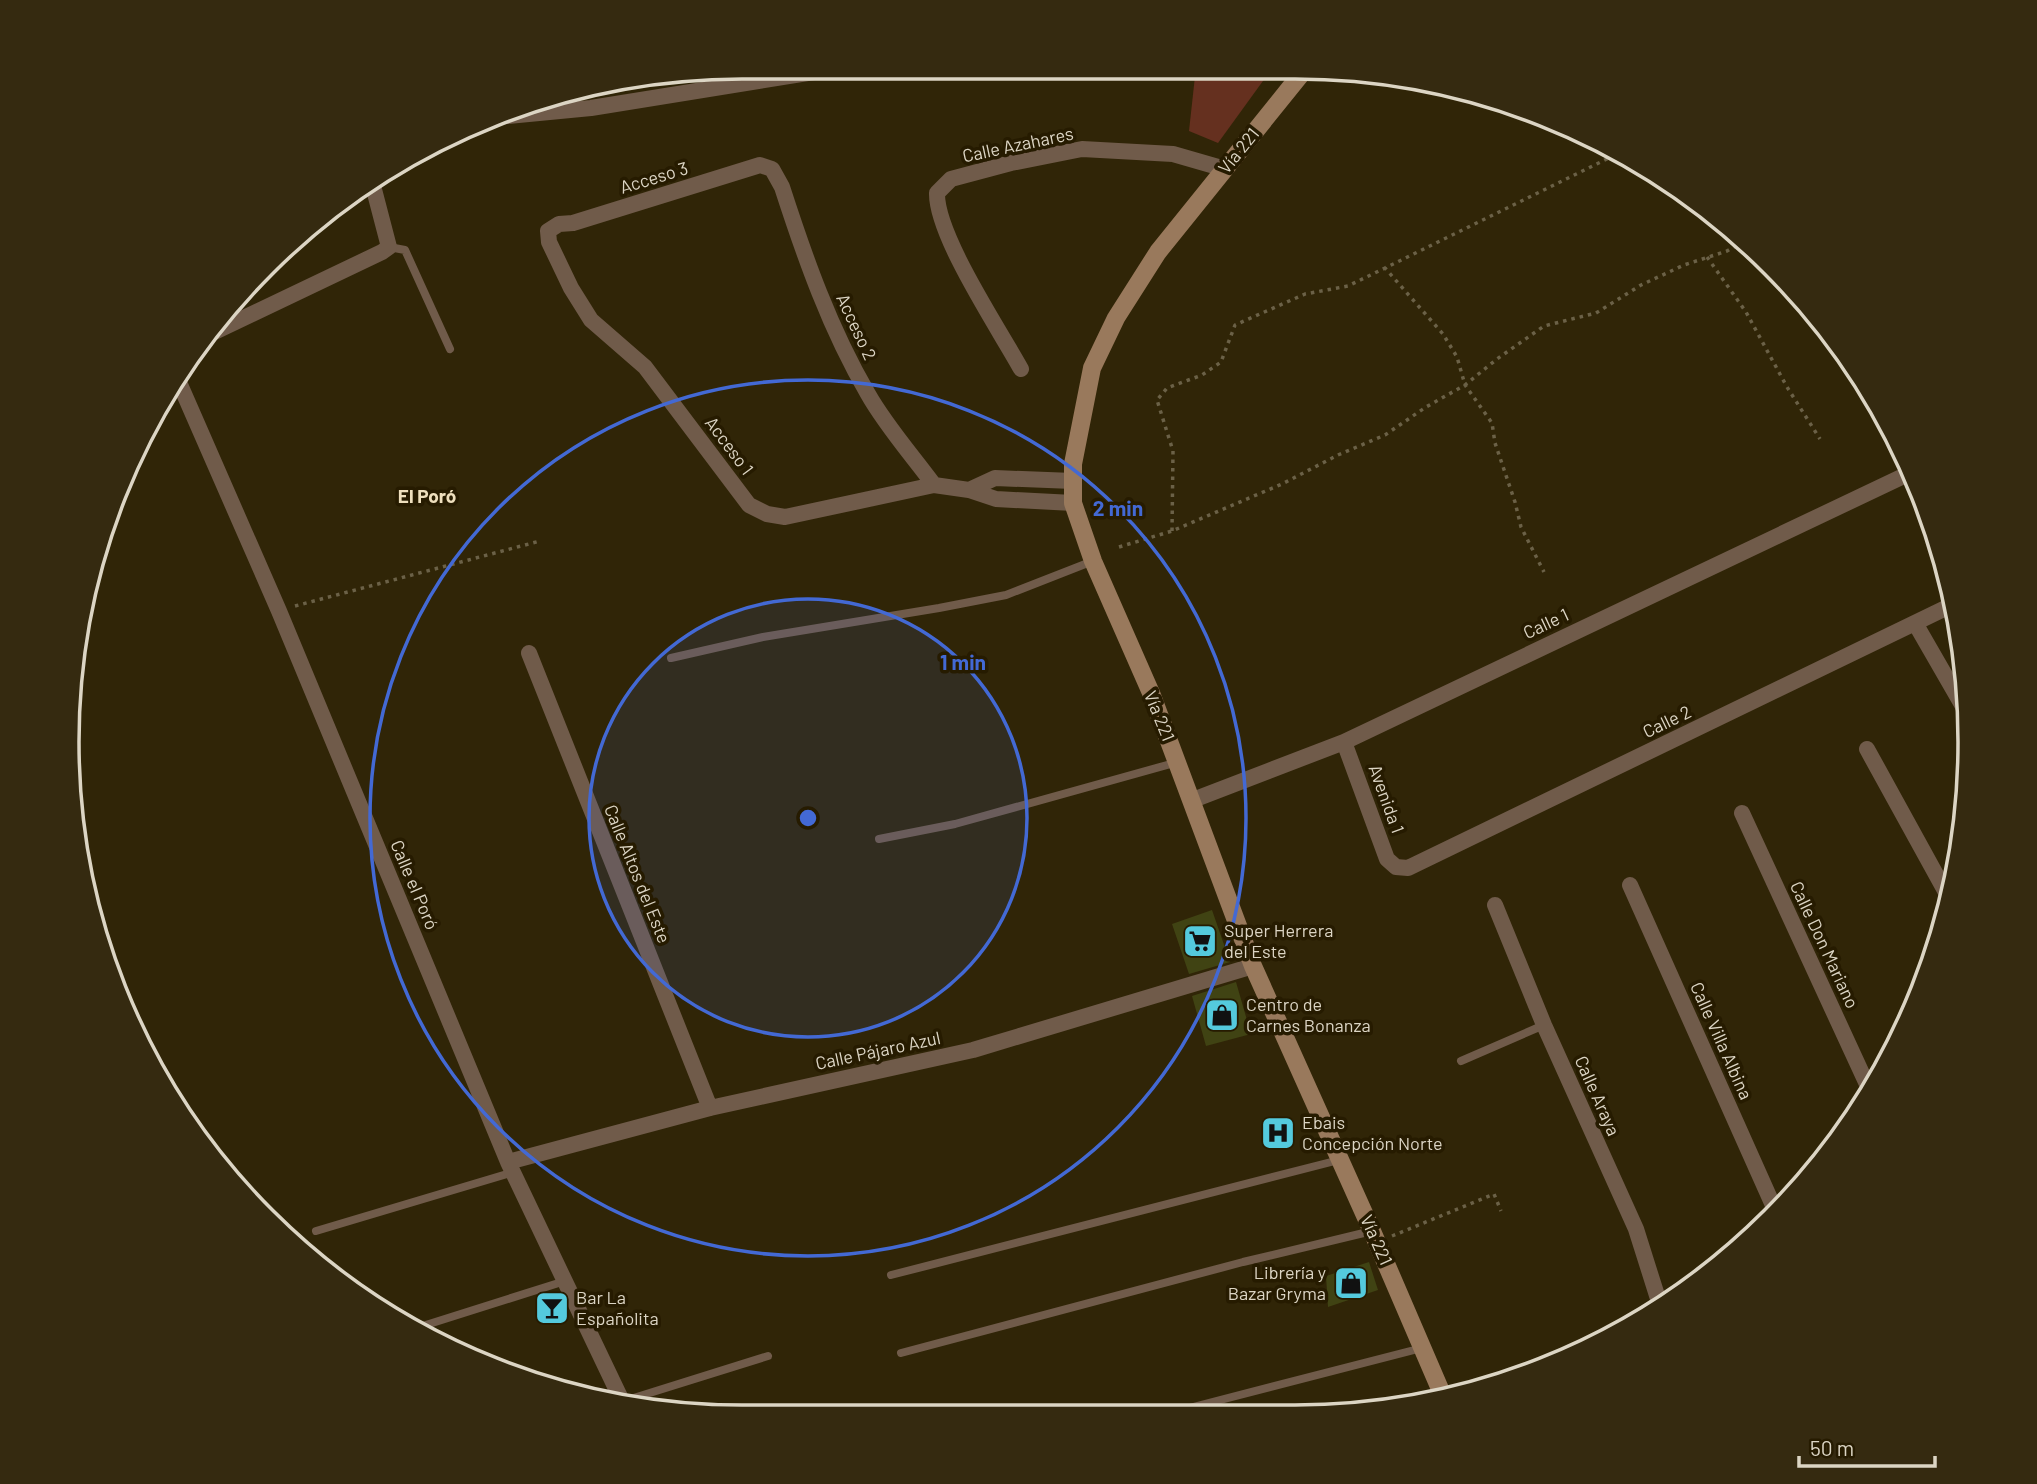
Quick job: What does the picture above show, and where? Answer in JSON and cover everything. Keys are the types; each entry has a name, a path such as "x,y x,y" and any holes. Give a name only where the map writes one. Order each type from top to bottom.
{"main road":[{"name":"Vía 221","path":"1297,79 1158,252 1116,318 1092,368 1073,464 1073,503 1093,561 1151,694 1193,800 1253,966 1440,1389"}],"street":[{"path":"529,114 591,108 768,79"},
{"name":"Calle Azahares","path":"1021,369 961,263 936,207 937,193 951,179 1082,149 1173,154 1225,169"},
{"name":"Acceso 3","path":"548,231 559,224 573,223 760,166 772,169"},
{"name":"Acceso 2","path":"772,169 782,187 826,312 854,370 869,398 933,485"},
{"path":"225,327 389,247 375,190"},
{"name":"Acceso 1","path":"548,231 549,242 571,288 591,320 645,367 749,505 767,514 785,517 933,485 969,490 996,499 1073,503"},
{"name":"Calle el Poró","path":"182,389 279,611 511,1167 620,1394"},
{"name":"Calle 1","path":"1193,800 1344,742 1903,476"},
{"name":"Acceso 1","path":"969,490 995,478 1073,481"},
{"name":"Calle 2","path":"1396,867 1408,868 1945,608"},
{"path":"1915,623 1957,695"},
{"name":"Calle Altos del Este","path":"529,653 710,1108"},
{"name":"Avenida 1","path":"1344,742 1387,859 1396,867"},
{"path":"1867,749 1942,886"},
{"name":"Calle Don Mariano","path":"1742,813 1865,1080"},
{"name":"Calle Villa Albina","path":"1630,885 1772,1203"},
{"name":"Calle Araya","path":"1495,905 1544,1025 1636,1229 1657,1297"},
{"name":"Calle Pájaro Azul","path":"511,1167 710,1108 973,1050 1253,966"}],"lane":[{"path":"389,247 405,250 450,349"},
{"path":"671,658 763,637 1006,595 1093,561"},
{"path":"880,839 966,821 1178,762"},
{"path":"1461,1061 1544,1025"},
{"path":"891,1275 1340,1160"},
{"path":"316,1231 511,1167"},
{"path":"901,1353 1242,1262 1374,1237"},
{"path":"426,1325 565,1281"},
{"path":"1201,1405 1422,1348"},
{"path":"636,1397 768,1356"}],"path":[{"path":"1172,531 1173,451 1157,400 1167,388 1202,375 1221,362 1235,325 1306,294 1348,286 1609,158"},
{"path":"1119,547 1172,531 1385,436 1426,407 1465,385 1544,326 1596,313 1641,285 1735,246"},
{"path":"1707,257 1746,312 1787,387 1820,439"},
{"path":"1385,268 1443,334 1457,357 1465,385 1492,423 1495,443 1521,527 1544,572"},
{"path":"279,611 540,541"},
{"path":"1374,1237 1494,1194 1501,1211"}],"shaded area":[{"path":"1195,79 1264,79 1218,143 1189,131"}],"building":[{"name":"Super Herrera del Este","path":"1212,910 1230,962 1189,974 1172,924"},
{"name":"Centro de Carnes Bonanza","path":"1236,982 1251,1034 1206,1046 1192,996"},
{"name":"Librería y Bazar Gryma","path":"1369,1262 1378,1290 1328,1307 1326,1276"}],"place":[{"name":"Super Herrera del Este","path":"1200,941"},
{"name":"Centro de Carnes Bonanza","path":"1222,1015"},
{"name":"Ebais Concepción Norte","path":"1278,1133"},
{"name":"Librería y Bazar Gryma","path":"1351,1283"},
{"name":"Bar La Españolita","path":"552,1308"}],"district":[{"name":"El Poró","path":"427,496"}]}
